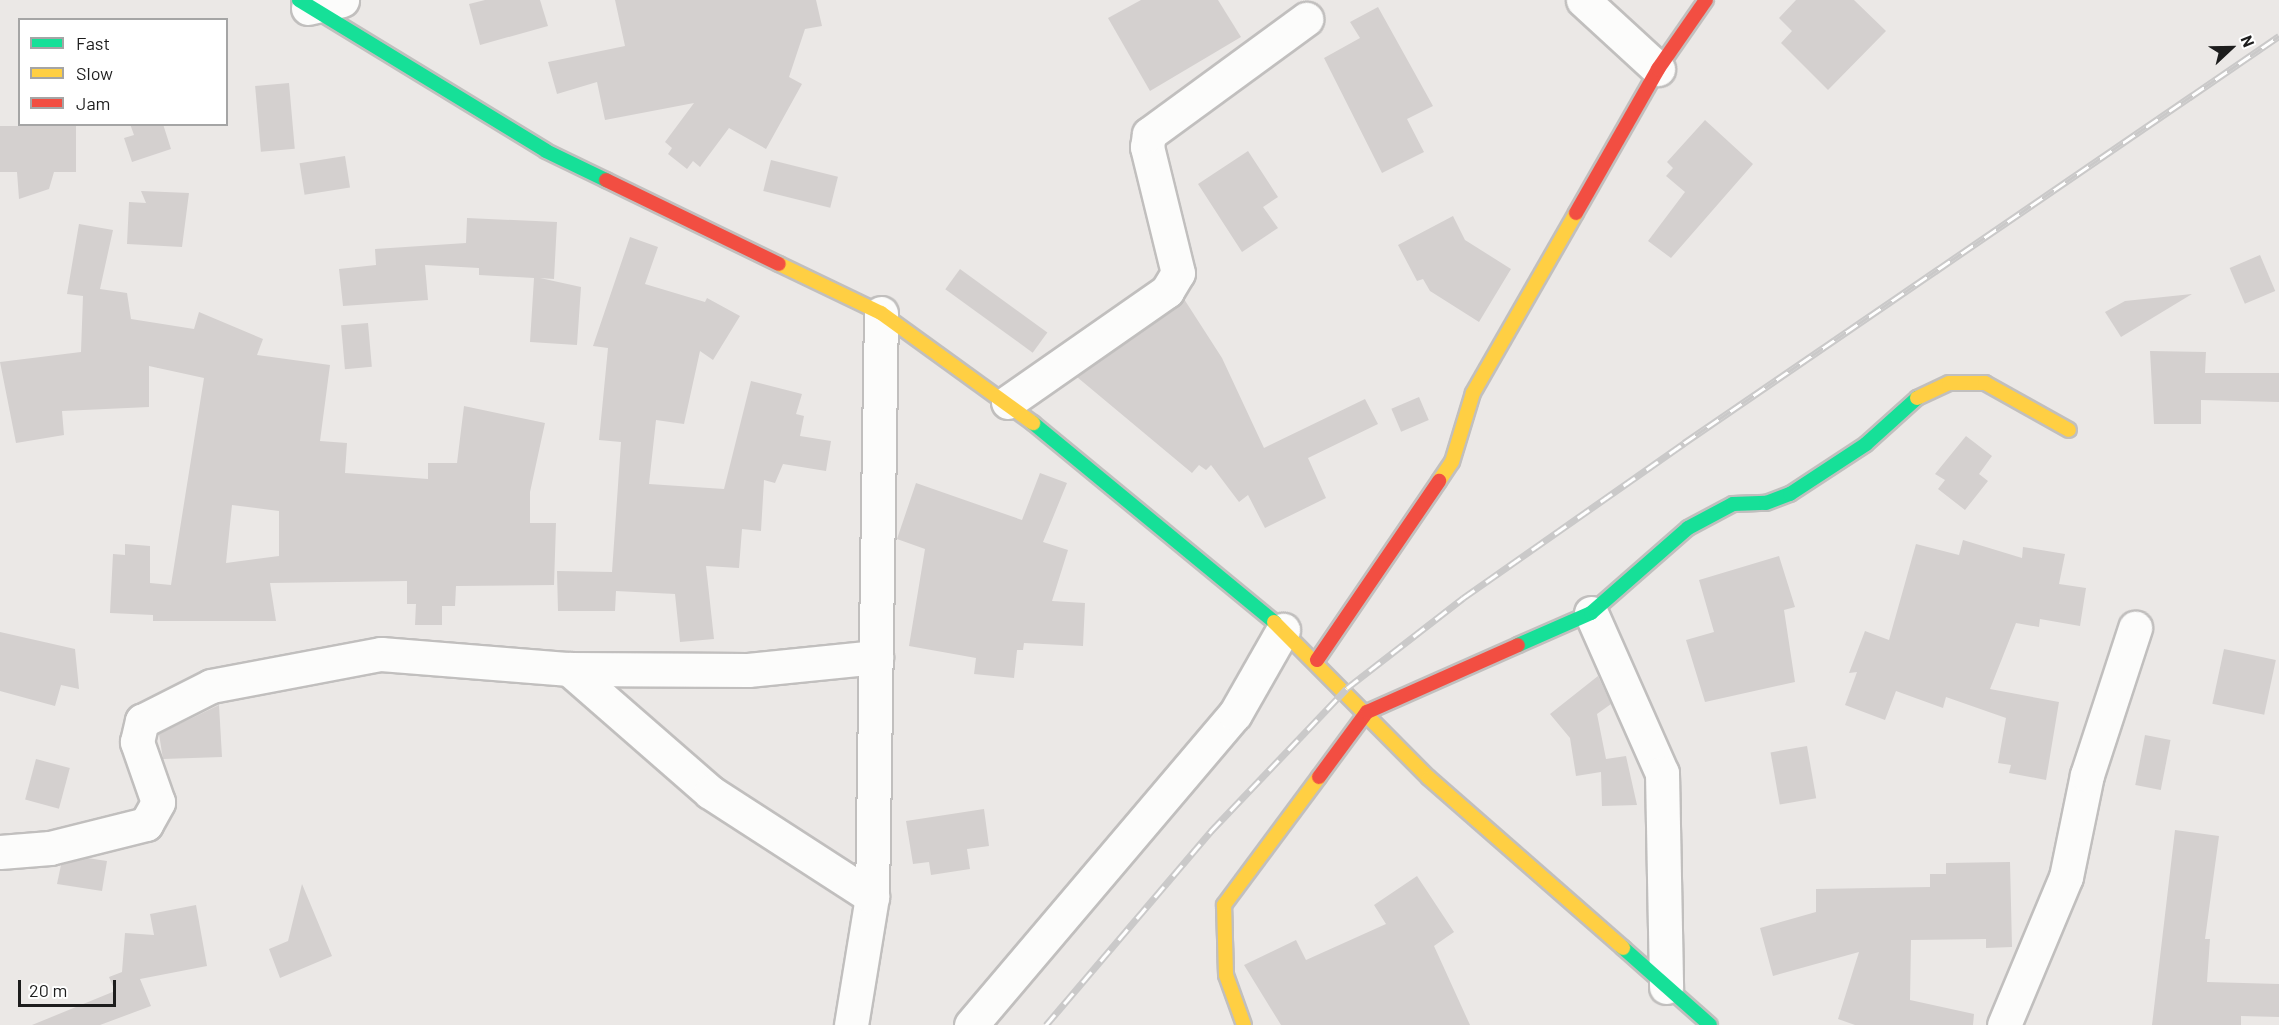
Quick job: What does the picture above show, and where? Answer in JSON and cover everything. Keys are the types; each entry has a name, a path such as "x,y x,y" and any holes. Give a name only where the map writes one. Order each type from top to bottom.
{"street":[{"path":"303,4 342,0"},
{"path":"1583,0 1658,69"},
{"path":"1317,660 1452,462 1473,393 1658,69 1706,0"},
{"path":"303,4 546,151 881,314 1008,402 1317,660 1429,778 1710,1025"},
{"path":"1008,402 1167,291 1178,273 1147,147 1149,134 1306,19"},
{"path":"851,1025 872,897 881,314"},
{"path":"1244,1025 1226,975 1224,905 1367,712 1592,613 1688,528 1733,504 1766,503 1790,494 1866,444 1914,399 1949,383 1985,383 2069,429"},
{"path":"1592,613 1662,773 1666,987"},
{"path":"2004,1025 2066,877 2087,775 2135,628"},
{"path":"971,1025 1235,714 1283,630"},
{"path":"0,852 50,848 147,824 158,801 137,742 142,721 211,686 381,654 569,669 748,670 876,657"},
{"path":"569,669 710,792 872,897"}],"building":[{"path":"485,0 540,0 548,26 480,45 469,4"},
{"path":"615,0 816,0 822,26 805,29 789,77 802,84 766,149 729,128 700,167 693,161 687,169 668,154 672,148 665,142 694,103 605,120 597,82 557,94 548,62 625,46"},
{"path":"1141,0 1218,0 1241,37 1150,91 1108,18"},
{"path":"1796,0 1854,0 1886,31 1828,90 1781,43 1792,31 1779,18"},
{"path":"1378,7 1433,106 1407,119 1424,152 1382,173 1324,58 1360,38 1350,22"},
{"path":"289,83 295,149 261,152 255,86"},
{"path":"1705,120 1753,164 1671,258 1648,241 1685,192 1666,176 1673,168 1667,162"},
{"path":"0,126 76,126 76,172 54,172 49,189 19,199 17,172 0,172"},
{"path":"131,126 164,126 171,149 132,162 124,138 134,135"},
{"path":"1248,151 1278,197 1263,207 1278,228 1242,252 1198,184"},
{"path":"345,156 350,188 305,195 300,163"},
{"path":"771,160 838,177 830,208 763,191"},
{"path":"141,191 189,193 182,247 127,244 129,202 146,203"},
{"path":"1453,216 1465,240 1511,269 1479,322 1430,291 1423,279 1417,281 1398,245"},
{"path":"467,218 557,222 554,279 540,278 581,287 577,345 530,342 534,278 479,275 479,268 425,265 428,300 343,306 339,269 376,265 375,249 466,243"},
{"path":"79,224 113,230 100,289 127,293 131,319 194,329 199,312 263,339 257,355 330,365 320,441 347,443 345,473 428,479 428,463 457,463 464,406 545,423 530,492 530,523 556,523 554,585 456,586 455,606 442,606 442,625 415,625 416,604 407,604 407,581 270,583 276,621 153,621 153,615 110,613 113,554 125,555 125,544 150,546 150,583 171,585 204,378 149,366 149,407 62,411 64,435 16,443 0,362 81,352 83,296 67,294","holes":["232,505 279,511 279,556 226,563"]},
{"path":"630,237 658,247 645,284 705,302 707,298 740,316 713,360 700,351 684,424 656,420 649,484 724,489 751,381 802,394 796,414 804,416 800,436 831,441 826,471 783,464 775,483 764,480 761,531 742,529 739,568 706,566 714,639 680,642 675,594 616,591 615,611 558,611 557,571 612,572 621,442 599,440 608,348 593,346"},
{"path":"2260,255 2275,291 2245,304 2230,268"},
{"path":"960,269 1047,332 1033,353 945,289"},
{"path":"2192,294 2121,337 2105,312 2125,301"},
{"path":"1184,299 1222,358 1264,448 1365,399 1378,424 1308,458 1326,498 1265,528 1248,495 1239,502 1211,465 1206,470 1199,465 1192,473 1077,377"},
{"path":"368,323 372,367 345,369 341,325"},
{"path":"2150,351 2206,352 2205,373 2279,373 2279,402 2201,400 2201,424 2154,424"},
{"path":"1419,397 1429,420 1401,432 1391,409"},
{"path":"1966,436 1992,456 1979,474 1988,481 1965,510 1938,489 1945,480 1935,474"},
{"path":"1040,473 1067,483 1043,542 1068,550 1052,601 1085,603 1083,646 1024,643 1023,650 1017,650 1014,678 974,674 976,658 909,646 925,549 897,539 916,483 1022,520"},
{"path":"1963,540 2022,558 2023,547 2065,554 2059,584 2086,588 2080,626 2040,619 2039,627 2016,623 1990,689 2059,702 2046,780 2009,773 2011,765 1998,763 2006,718 1946,697 1943,708 1896,691 1885,720 1845,705 1857,672 1849,673 1865,631 1889,640 1916,544 1959,555"},
{"path":"1779,556 1795,607 1784,610 1795,682 1705,702 1686,640 1714,632 1699,580"},
{"path":"0,632 75,649 79,689 61,685 55,706 0,691"},
{"path":"2224,649 2276,660 2264,715 2212,704"},
{"path":"1598,676 1611,704 1597,714 1606,759 1626,756 1637,805 1602,806 1601,772 1576,776 1570,738 1550,714"},
{"path":"219,705 222,757 163,759 159,734"},
{"path":"2145,735 2171,740 2161,790 2135,785"},
{"path":"1807,746 1816,798 1780,805 1771,752"},
{"path":"36,759 70,768 59,809 25,800"},
{"path":"984,809 989,846 967,849 970,869 931,875 929,862 913,864 906,821"},
{"path":"2175,830 2219,836 2205,939 2210,939 2207,982 2279,984 2279,1017 2241,1016 2241,1025 2152,1025"},
{"path":"87,858 107,861 102,891 57,884 61,865"},
{"path":"2010,862 2012,947 1986,948 1986,939 1911,940 1910,1000 1974,1014 1973,1025 1855,1025 1838,1019 1859,952 1773,976 1760,928 1816,912 1816,889 1930,887 1930,874 1946,874 1946,863"},
{"path":"1417,876 1454,932 1434,946 1470,1025 1281,1025 1244,965 1296,940 1306,960 1386,924 1374,905"},
{"path":"302,884 332,956 280,978 269,949 288,941"},
{"path":"196,905 207,966 140,979 151,1006 100,1025 32,1025 115,991 109,977 122,972 125,933 154,935 150,914"}],"railway":[{"path":"1046,1025 1211,831 1347,688 1463,598 1684,443 2279,36"}],"traffic: fast":[{"path":"299,0 546,151 606,180"},
{"path":"1518,645 1591,613 1688,528 1733,504 1766,503 1790,494 1866,444 1917,398"},
{"path":"1033,423 1274,622"},
{"path":"1623,948 1710,1025"}],"traffic: slow":[{"path":"1439,481 1452,462 1473,393 1576,213"},
{"path":"779,264 881,313 1033,423"},
{"path":"1917,398 1949,383 1985,383 2069,430"},
{"path":"1274,622 1429,778 1623,948"},
{"path":"1244,1025 1226,975 1224,905 1319,777"}],"traffic: jam":[{"path":"1576,213 1658,69 1706,0"},
{"path":"606,180 779,264"},
{"path":"1317,660 1439,481"},
{"path":"1319,777 1367,712 1518,645"}]}
